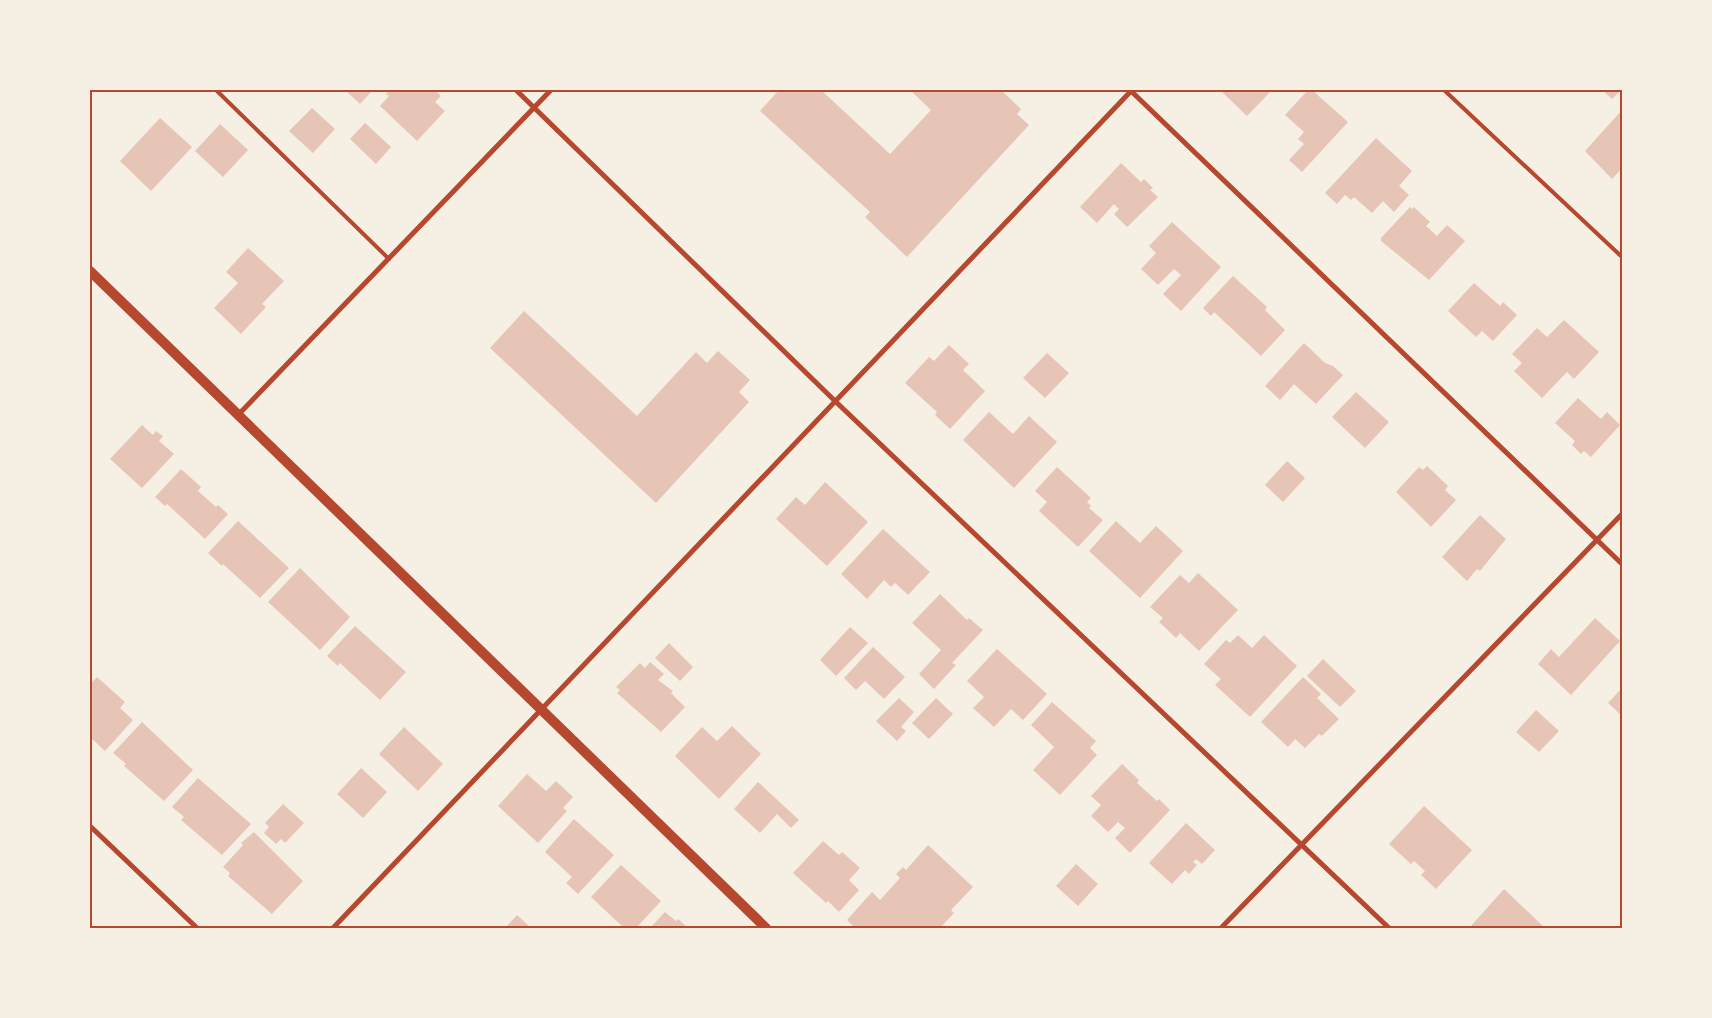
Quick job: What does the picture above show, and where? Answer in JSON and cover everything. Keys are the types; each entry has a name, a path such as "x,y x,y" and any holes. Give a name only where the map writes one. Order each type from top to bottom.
{"main road":[{"path":"90,270 766,928"}],"street":[{"path":"516,90 835,401 1390,928"},
{"path":"238,415 551,90"},
{"path":"333,928 1131,90 1622,564"},
{"path":"1221,928 1622,514"},
{"path":"90,826 198,928"}],"lane":[{"path":"216,90 389,258"},
{"path":"1444,90 1622,258"}],"building":[{"path":"345,90 373,90 360,104"},
{"path":"389,90 435,90 441,96 435,102 445,111 417,141 380,106 389,96 386,94"},
{"path":"779,90 821,90 890,154 931,110 910,90 1001,90 1021,109 1017,114 1029,125 907,257 865,217 870,212 760,111"},
{"path":"1223,90 1272,90 1247,116 1222,92"},
{"path":"1308,90 1312,90 1348,122 1302,172 1289,160 1304,144 1298,139 1304,132 1285,115"},
{"path":"1602,90 1621,90 1612,99"},
{"path":"312,108 335,129 313,153 289,131"},
{"path":"1622,110 1622,168 1612,179 1585,151"},
{"path":"160,118 192,147 151,191 120,161"},
{"path":"365,123 391,147 376,164 350,139"},
{"path":"220,124 248,150 223,177 195,151"},
{"path":"1376,138 1412,171 1399,186 1409,195 1394,212 1383,201 1372,213 1354,197 1351,200 1345,195 1337,204 1325,193"},
{"path":"1121,163 1141,182 1144,179 1153,188 1150,190 1158,197 1127,227 1114,214 1119,209 1114,204 1097,223 1080,207"},
{"path":"1410,207 1412,209 1414,207 1430,222 1426,226 1437,236 1447,225 1465,241 1429,280 1381,241 1381,238"},
{"path":"1172,222 1221,267 1181,311 1163,294 1181,275 1174,269 1158,285 1141,269 1156,253 1149,246"},
{"path":"248,248 284,281 262,304 266,307 241,334 214,308 238,283 226,272"},
{"path":"1233,276 1267,307 1265,310 1285,330 1261,356 1214,312 1211,316 1203,308"},
{"path":"1474,283 1500,306 1503,302 1517,315 1493,341 1482,331 1476,337 1448,311"},
{"path":"524,311 637,416 696,352 707,363 718,351 750,380 739,392 749,402 656,503 490,348"},
{"path":"1564,320 1599,352 1574,379 1567,372 1542,398 1514,371 1522,363 1512,354 1537,328 1547,337"},
{"path":"1304,343 1325,363 1333,366 1343,375 1316,404 1294,384 1280,400 1265,386"},
{"path":"949,345 969,364 963,370 985,391 950,429 935,415 937,412 905,383 929,357 934,361"},
{"path":"1047,353 1069,373 1045,398 1023,378"},
{"path":"1356,392 1389,422 1365,448 1332,417"},
{"path":"1578,398 1601,419 1607,412 1620,425 1591,457 1584,451 1581,454 1572,445 1575,441 1555,423"},
{"path":"989,412 1013,434 1029,416 1057,442 1014,488 963,440"},
{"path":"142,425 153,435 156,431 163,436 159,441 174,454 142,488 110,459"},
{"path":"1287,461 1305,478 1283,502 1265,485"},
{"path":"1427,466 1448,486 1445,490 1456,500 1431,527 1396,492 1419,467 1423,470"},
{"path":"1057,467 1091,498 1087,502 1091,506 1089,508 1103,520 1078,547 1039,511 1047,502 1035,491"},
{"path":"181,469 201,487 198,491 216,507 218,505 228,514 205,539 167,504 165,506 155,497"},
{"path":"825,482 868,522 827,566 776,519 796,497 805,505"},
{"path":"1480,515 1506,539 1480,571 1477,569 1467,581 1442,557"},
{"path":"238,521 289,568 260,598 208,553"},
{"path":"1116,521 1140,543 1156,526 1183,551 1140,598 1089,551"},
{"path":"883,529 930,572 908,595 895,583 891,587 884,580 867,599 841,574"},
{"path":"300,568 350,617 320,650 268,602"},
{"path":"1198,573 1238,610 1199,651 1180,633 1176,638 1159,622 1163,618 1150,607 1180,575 1189,583"},
{"path":"940,594 967,620 969,618 983,630 952,663 956,665 934,689 919,674 941,650 912,623"},
{"path":"1595,618 1620,641 1571,695 1538,664 1551,649 1559,657"},
{"path":"355,626 406,672 380,700 340,663 338,666 327,656"},
{"path":"850,627 868,643 836,676 820,660"},
{"path":"1238,635 1252,648 1264,635 1297,666 1250,717 1215,685 1221,679 1204,664 1226,640 1230,643"},
{"path":"669,643 693,667 680,681 655,658"},
{"path":"873,647 905,677 884,699 865,681 856,690 844,678"},
{"path":"997,649 1047,694 1023,720 1011,709 994,727 973,708 984,697 967,681"},
{"path":"1323,659 1356,691 1340,707 1307,676"},
{"path":"650,662 664,674 658,680 673,691 671,693 685,707 661,732 617,693 620,690 616,687 640,663 645,668"},
{"path":"97,677 125,702 120,708 133,720 105,751 90,737 90,680 92,682"},
{"path":"1303,677 1321,694 1317,698 1339,719 1322,736 1319,734 1305,748 1295,739 1288,747 1261,722"},
{"path":"1622,688 1622,716 1608,703"},
{"path":"899,698 914,712 901,727 906,731 897,741 876,721"},
{"path":"936,698 953,714 929,739 912,723"},
{"path":"1052,702 1096,741 1090,748 1097,755 1060,795 1033,770 1054,747 1031,725"},
{"path":"1536,710 1559,731 1539,752 1516,732"},
{"path":"142,722 193,770 164,801 124,766 126,764 113,753"},
{"path":"732,726 761,754 719,799 675,756 702,727 717,741"},
{"path":"404,727 443,764 418,791 379,754"},
{"path":"1122,764 1139,780 1137,783 1157,801 1159,799 1170,810 1130,853 1115,838 1125,828 1118,822 1108,832 1091,816 1101,805 1091,796"},
{"path":"361,768 387,792 363,818 337,794"},
{"path":"527,774 546,791 556,781 573,797 563,808 567,811 538,843 498,806"},
{"path":"198,778 251,824 222,855 181,820 184,817 172,807"},
{"path":"758,782 799,820 791,828 777,814 760,833 734,809"},
{"path":"283,804 304,823 285,843 281,839 276,844 264,833 269,827 265,823"},
{"path":"1424,806 1472,850 1436,889 1421,875 1425,871 1414,861 1411,864 1389,844"},
{"path":"574,819 614,855 578,894 566,883 572,877 545,852"},
{"path":"1186,823 1215,850 1202,864 1196,859 1193,862 1197,865 1189,874 1185,870 1172,884 1149,863"},
{"path":"254,832 303,881 272,914 228,876 230,873 223,867 243,845 241,843"},
{"path":"823,841 839,855 842,852 860,868 849,880 859,890 839,912 828,901 826,903 793,873"},
{"path":"928,845 973,887 951,910 954,913 940,928 855,928 847,920 872,892 880,900 900,878 896,874 903,867 906,870"},
{"path":"1076,864 1098,884 1078,906 1056,886"},
{"path":"621,865 661,901 636,928 624,928 591,897"},
{"path":"1504,889 1545,928 1473,928 1471,926"},
{"path":"665,912 676,921 678,919 688,928 650,928"},
{"path":"517,915 531,928 505,928"}]}
